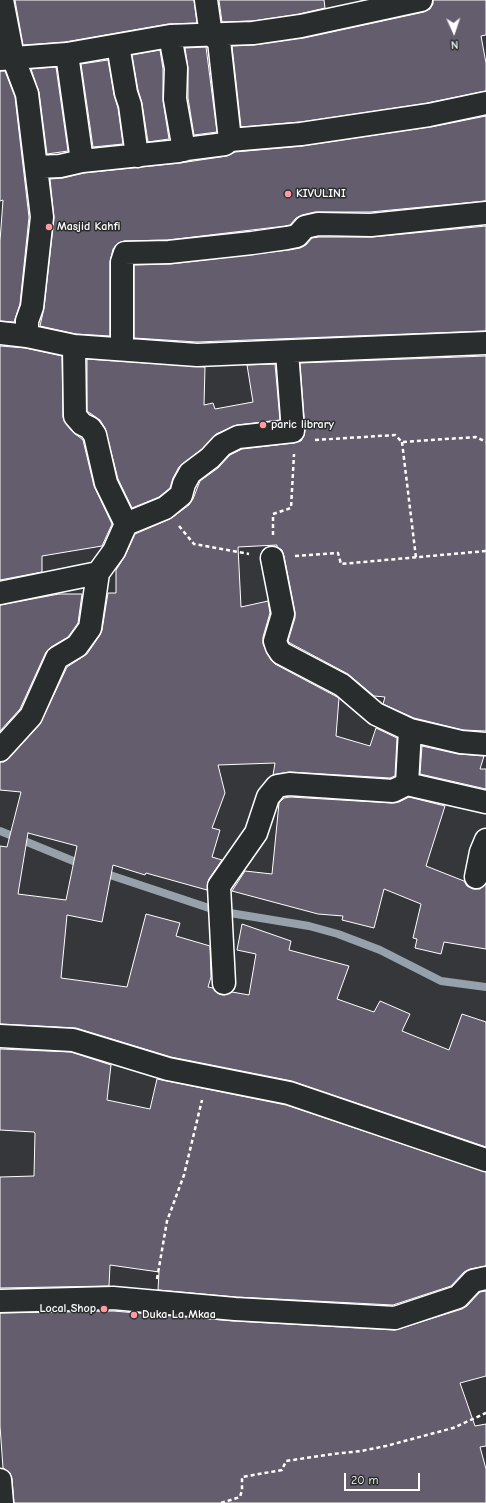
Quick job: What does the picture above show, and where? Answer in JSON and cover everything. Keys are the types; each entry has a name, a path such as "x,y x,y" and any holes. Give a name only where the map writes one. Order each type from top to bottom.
{"street":[{"path":"2,0 7,58 27,94 42,217 32,307 28,321 27,336"},
{"path":"206,0 211,35 219,40 230,140"},
{"path":"7,58 67,54 170,36 253,32 301,26 421,0"},
{"path":"170,36 176,68 175,98 184,150"},
{"path":"118,45 126,93 130,106 137,156"},
{"path":"67,54 82,161"},
{"path":"37,167 60,166 82,161 179,152 225,144 230,140 301,134 429,114 486,103"},
{"path":"122,349 122,262 125,254 169,252 280,239 297,236 305,227 318,224 371,225 486,213"},
{"path":"0,333 27,336 74,346 197,355 486,343"},
{"path":"74,346 75,416 82,424 90,428 95,435 106,483 126,524"},
{"path":"0,750 30,716 57,658 77,646 90,628 98,573 114,551 126,524 165,508 182,494 184,484 190,473 210,458 222,446 238,437 294,436 287,352"},
{"path":"273,558 283,614 275,641 281,653 342,685 376,714 410,730 461,742 486,744"},
{"path":"0,593 98,573"},
{"path":"407,784 410,730"},
{"path":"224,983 220,936 219,886 256,833 268,797 277,786 289,784 394,791 407,784 486,802"},
{"path":"476,878 481,852 486,840"},
{"path":"0,1036 73,1040 168,1069 289,1093 486,1160"},
{"path":"0,1301 113,1298 395,1318 458,1296 473,1281 486,1278"},
{"path":"0,1480 2,1503"}],"path":[{"path":"273,558 272,514 292,508 294,436 338,439 395,435 402,442 416,558"},
{"path":"402,442 476,437 486,442"},
{"path":"165,508 194,544 273,558 338,553 341,564 486,551"},
{"path":"153,1302 167,1221 184,1175 208,1076"},
{"path":"221,1503 240,1497 242,1477 282,1470 286,1461 361,1451 386,1446 453,1428 486,1413"}],"building":[{"path":"15,0 194,0 197,23 168,24 65,42 23,45"},
{"path":"219,0 324,0 325,8 299,14 252,21 222,22"},
{"path":"433,0 486,0 486,35 481,36 486,63 486,91 427,103 300,122 241,127 232,46 255,45 304,38 424,12 430,9 433,4"},
{"path":"206,47 217,132 194,135 188,98 188,68 185,48"},
{"path":"160,50 163,69 163,101 169,139 148,142 132,55"},
{"path":"108,60 114,95 118,108 123,144 93,147 81,64"},
{"path":"56,67 68,151 47,154 39,92 31,69"},
{"path":"0,71 5,71 15,97 29,217 20,304 14,322 0,321 0,241 3,200 0,201"},
{"path":"486,116 486,201 370,212 315,212 302,215 296,218 290,225 285,226 168,240 124,241 118,243 113,249 110,262 110,336 76,334 40,326 44,308 54,218 50,179 63,178 84,173 180,163 227,156 235,152 303,146 431,127"},
{"path":"486,226 486,331 197,342 134,338 134,265 170,264 289,250 300,248 306,245 312,238 319,237 372,237"},
{"path":"0,346 25,348 62,356 63,417 66,424 83,440 94,486 112,524 102,546 42,556 42,572 0,580"},
{"path":"486,356 486,731 463,730 414,718 383,704 385,697 374,696 348,674 290,643 288,641 295,618 295,612 282,550 277,547 277,545 238,547 241,607 268,601 270,613 263,637 263,644 271,660 275,664 339,698 336,736 370,746 376,728 397,738 395,776 390,778 290,772 273,775 275,763 218,765 225,793 212,828 220,830 212,857 222,860 209,879 207,890 146,873 145,875 113,865 102,922 67,915 61,978 127,987 146,914 180,923 176,936 210,946 211,977 208,987 213,988 219,994 224,995 232,992 249,995 256,954 237,950 242,924 291,941 289,950 349,966 337,999 374,1012 380,1001 410,1014 402,1031 449,1050 462,1014 486,1022 486,1147 292,1081 171,1057 76,1028 0,1024 0,846 7,847 21,792 0,790 0,762 4,762 9,758 40,724 67,667 87,654 100,635 108,593 116,593 116,570 125,556 135,534 170,519 189,505 200,481 218,468 230,455 242,449 301,441 305,430 300,363","holes":["28,833 77,846 66,900 18,894"]},
{"path":"87,359 205,367 204,405 213,403 215,409 253,402 247,365 275,364 280,420 237,425 216,434 202,449 179,467 170,488 159,497 132,508 118,479 105,428 100,420 87,411"},
{"path":"59,594 82,594 78,623 68,637 51,647 46,652 20,709 0,731 0,605"},
{"path":"422,746 458,754 484,756 480,769 486,769 486,789 420,774"},
{"path":"290,797 392,803 399,802 409,797 445,806 426,866 464,881 467,886 473,889 480,889 486,884 486,949 444,942 441,954 415,948 417,939 413,938 421,904 384,889 374,928 342,920 343,916 318,914 232,891 245,871 272,874 279,803 284,798"},
{"path":"0,1049 71,1052 111,1065 107,1100 150,1109 157,1079 286,1105 486,1172 486,1266 470,1269 464,1272 451,1286 393,1305 236,1297 158,1290 159,1272 110,1265 109,1286 0,1288 0,1177 34,1176 35,1133 0,1130"},
{"path":"486,1291 486,1376 460,1383 475,1426 486,1424 486,1446 480,1447 486,1469 486,1503 14,1503 12,1479 10,1473 3,1468 0,1426 0,1313 113,1311 234,1321 395,1330 462,1309 467,1306 480,1292"}],"waterway":[{"path":"0,831 83,865"},
{"path":"101,872 218,911 309,926 338,934 380,950 441,981 486,987"}],"place":[{"name":"KIVULINI","path":"288,194"},
{"name":"Masjid Kahfi","path":"49,227"},
{"name":"paric library","path":"263,425"},
{"name":"Local Shop","path":"104,1309"},
{"name":"Duka La Mkaa","path":"134,1315"}]}
